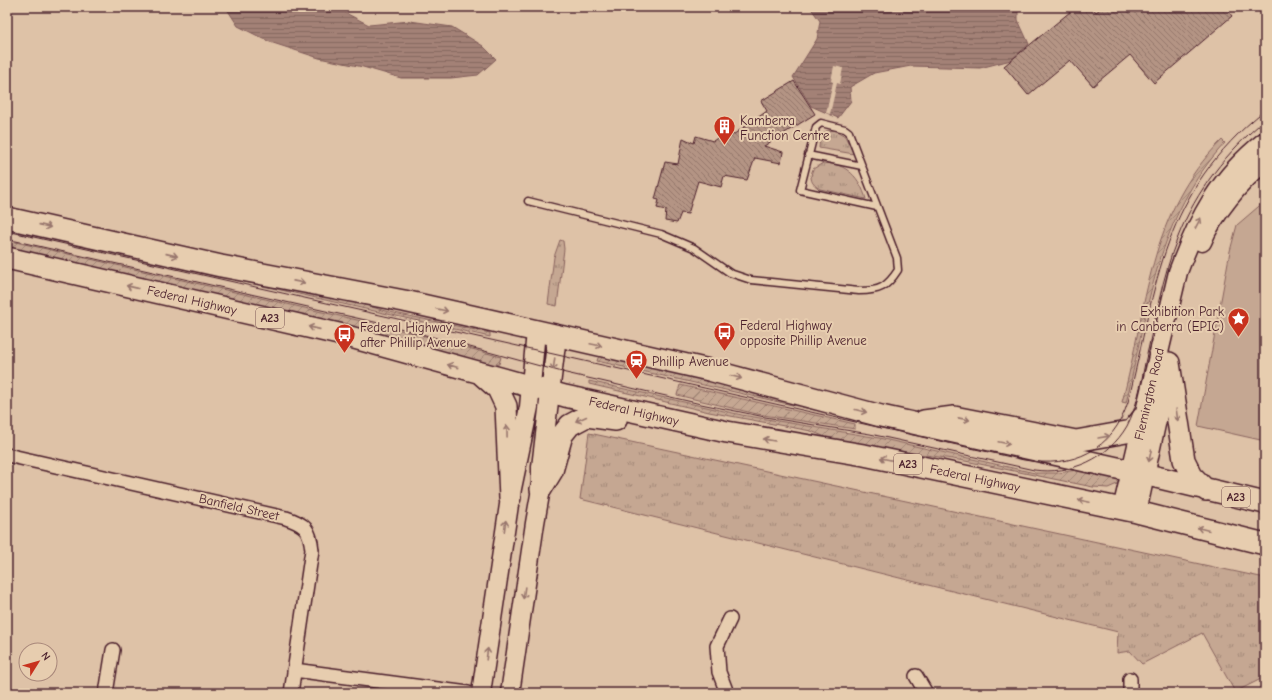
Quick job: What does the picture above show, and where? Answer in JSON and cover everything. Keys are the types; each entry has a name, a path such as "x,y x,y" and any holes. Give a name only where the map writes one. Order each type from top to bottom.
{"highway":[{"name":"A23","path":"7,218 221,266 404,301 709,370 911,423 1138,473 1265,503"},
{"name":"Federal Highway","path":"7,258 343,335 480,374 727,432 864,454 1130,511 1265,544"},
{"path":"1169,363 1184,460 1192,476 1206,490"},
{"path":"480,374 498,389 506,406 510,498"},
{"path":"911,423 954,417 1076,441 1132,431 1144,416"},
{"path":"541,489 552,471 562,435 570,425 584,417 600,417 696,439 714,438 727,432"}],"main road":[{"name":"Flemington Road","path":"1138,473 1144,416 1178,272 1192,234 1225,178 1265,141"},
{"name":"Flemington Road","path":"1130,511 1138,473 1169,363 1187,279 1203,238 1211,224 1239,186 1265,162"},
{"path":"510,693 541,489 541,389 536,331"},
{"path":"481,693 510,498 529,407 541,389 558,336"}],"street":[{"name":"Banfield Street","path":"7,455 278,516 301,523 311,537 312,550 291,693"},
{"path":"726,693 719,672 717,646 730,618"},
{"path":"106,693 113,650"},
{"path":"294,670 468,693"},
{"path":"916,676 926,693"},
{"path":"1130,679 1130,693"}],"lane":[{"path":"528,202 661,234 694,248 730,273 751,280 859,291 872,291 889,283 898,270 897,258 849,132 845,129 822,123 816,127 800,190 877,206"},
{"path":"808,155 862,166"}],"green space":[{"path":"835,130 845,136 854,154 819,148 820,136 826,131"},
{"path":"1222,140 1225,143 1202,171 1184,201 1170,233 1158,266 1149,299 1126,403 1122,402 1145,296 1164,230 1178,199 1197,169"},
{"path":"823,163 839,166 851,173 856,178 866,199 820,189 817,187 811,178 812,172 813,169"},
{"name":"Exhibition Park in Canberra (EPIC)","path":"1265,201 1265,441 1198,426 1230,251 1237,225"},
{"path":"7,240 418,334 501,357 499,364 486,365 7,248"},
{"path":"560,240 563,241 564,249 557,306 548,304 554,257"},
{"path":"187,269 335,295 385,311 490,333 490,337"},
{"path":"599,355 617,356 854,419 597,361"},
{"path":"589,381 742,415 879,438 1035,473 1059,473 1076,470 1122,477 1122,482 1108,488 1093,487 965,461 835,441 811,431 709,412 589,384"},
{"path":"680,385 855,424 855,429 757,414 677,395"},
{"path":"589,433 1265,578 1265,677 1235,692 1202,633 1142,664 1130,651 1117,653 1118,632 580,499"}],"shaded area":[{"path":"228,7 334,7 369,25 410,21 452,27 483,46 496,59 478,75 451,78 401,78 363,67 319,58 270,42 238,26 227,9"},
{"path":"810,7 1018,7 1018,20 1029,44 1011,60 980,68 911,66 874,73 850,87 851,101 838,118 811,106 793,77 817,39 820,21"}],"pier":[{"path":"834,66 843,68 840,84 837,83 830,114 826,113 833,82 831,81"}],"building":[{"path":"1076,7 1092,7 1096,12 1103,7 1225,7 1232,16 1154,83 1130,55 1093,86 1070,60 1028,95 1004,66"},
{"name":"Kamberra Function Centre","path":"794,81 815,114 764,146 783,152 781,163 755,158 747,180 724,176 721,187 698,181 688,214 681,213 677,223 665,221 666,210 657,208 659,200 655,199 665,162 678,164 683,138 694,143 696,136 713,141 723,134 730,137 767,111 761,101"}],"tram line":[{"path":"7,231 1024,460 1042,462 1059,461 1074,458 1089,452 1101,444 1112,433 1121,419 1128,402 1157,279 1169,242 1184,207 1204,174 1230,142 1265,110"},
{"path":"7,239 392,326 566,373 701,404 765,417 870,434 1034,470 1061,470 1075,467 1099,456 1110,448 1127,426 1138,395 1159,299 1172,252 1185,220 1203,188 1214,173 1238,145 1265,120"}],"place":[{"name":"Kamberra Function Centre","path":"725,146"},
{"name":"Exhibition Park in Canberra (EPIC)","path":"1239,338"},
{"name":"Federal Highway opposite Phillip Avenue","path":"724,352"},
{"name":"Federal Highway after Phillip Avenue","path":"345,354"},
{"name":"Phillip Avenue","path":"636,380"}]}
